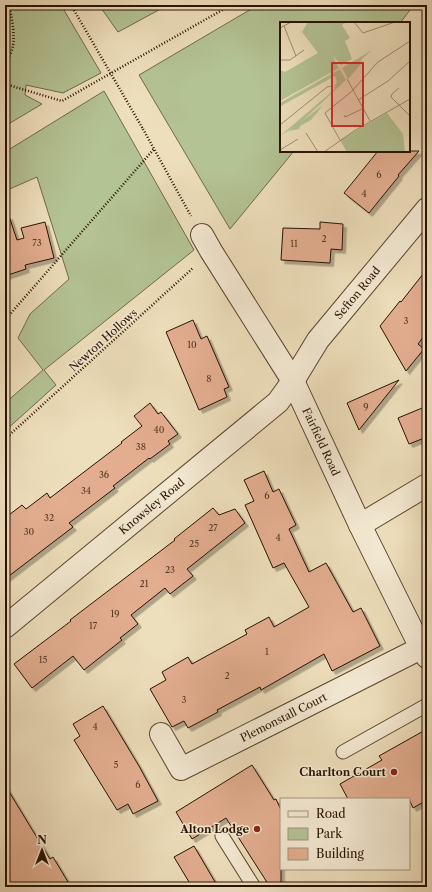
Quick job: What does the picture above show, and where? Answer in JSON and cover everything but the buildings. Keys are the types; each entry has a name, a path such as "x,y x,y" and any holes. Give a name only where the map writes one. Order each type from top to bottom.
{"street":[{"name":"Sefton Road","path":"293,381 318,340 427,210"},
{"name":"Fairfield Road","path":"207,243 293,381 360,525 424,652"},
{"name":"Knowsley Road","path":"5,627 278,402 293,381"},
{"path":"360,525 427,485"},
{"name":"Plemonstall Court","path":"161,734 181,769 424,652"}],"lane":[{"path":"343,752 427,705"},
{"path":"222,836 254,887"}],"path":[{"path":"5,64 13,47 13,25 10,8 8,5"},
{"path":"71,5 207,243"},
{"path":"5,84 62,101 231,5"},
{"path":"5,320 154,149"},
{"name":"Newton Hollows","path":"5,440 207,243"}],"green space":[{"path":"5,5 61,5 101,73 63,93 26,85 25,95 42,104 5,126"},
{"path":"99,5 168,5 118,32"},
{"path":"258,5 414,5 401,22 280,22 280,152 293,152 230,229 139,75"},
{"path":"104,91 194,250 44,370 56,385 5,431 5,403 43,370 18,338 30,314 69,279 37,177 5,191 5,152"}],"place":[{"name":"Charlton Court","path":"394,772"},
{"name":"Alton Lodge","path":"257,829"}]}
